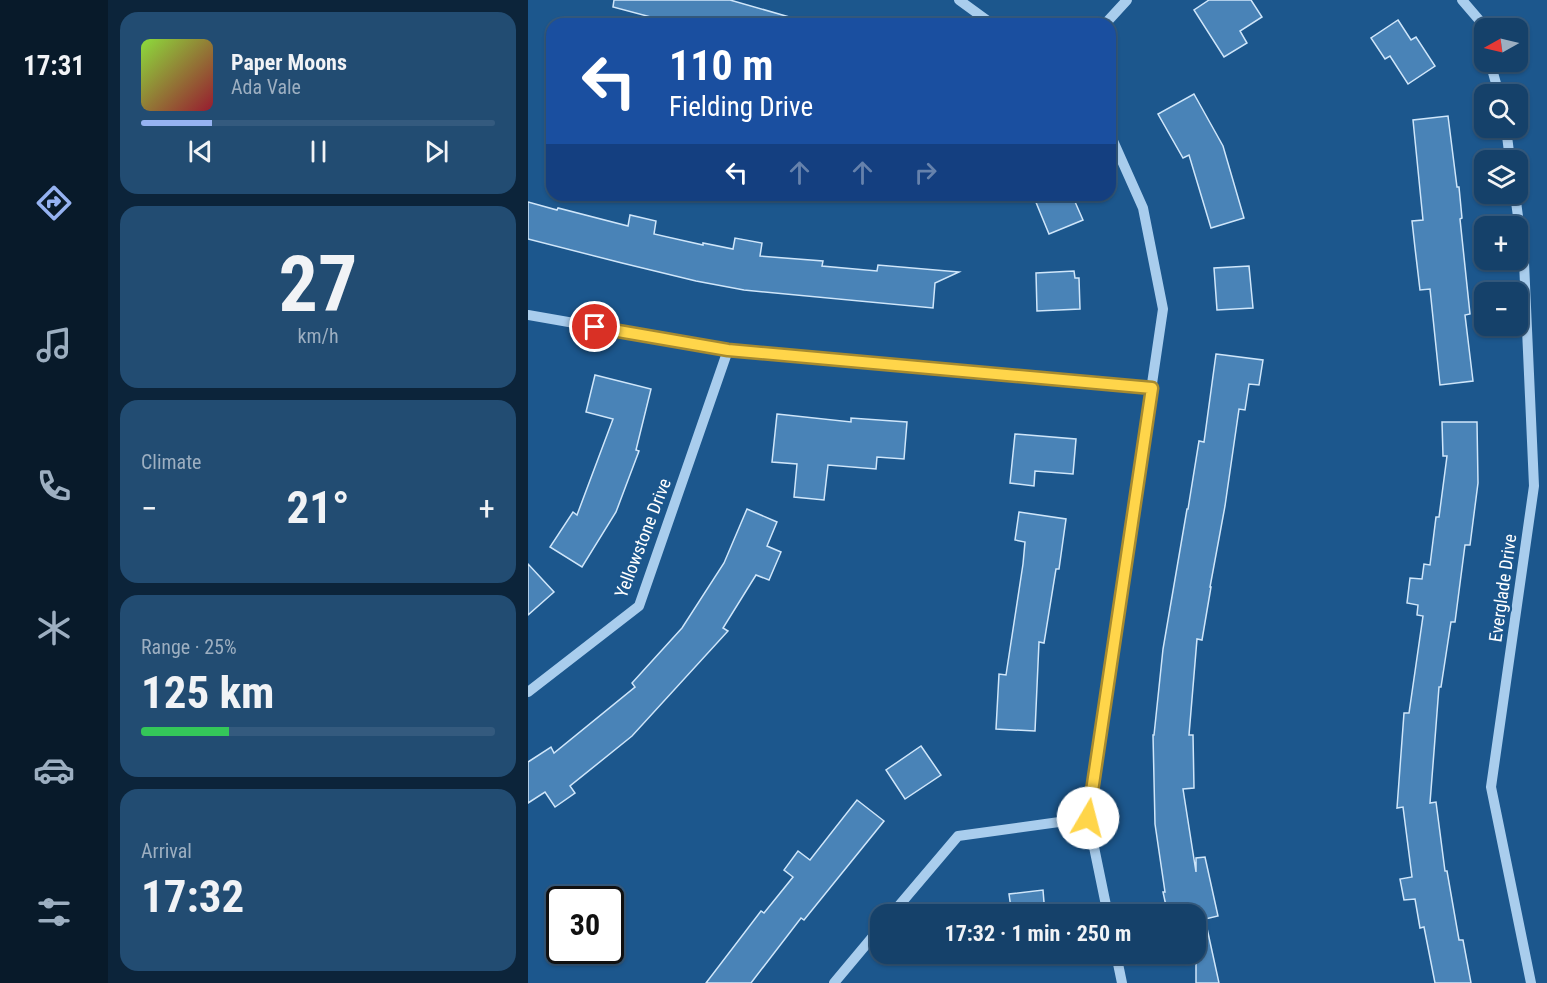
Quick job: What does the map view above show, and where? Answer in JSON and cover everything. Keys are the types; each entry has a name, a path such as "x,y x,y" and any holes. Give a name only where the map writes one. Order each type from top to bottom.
{"street":[{"path":"959,0 984,18"},
{"path":"1110,18 1127,0"},
{"path":"1462,0 1477,18"},
{"path":"1106,904 1088,818 1162,309 1143,208 1116,147"},
{"name":"Everglade Drive","path":"1516,204 1524,262 1534,486 1491,787 1531,983"},
{"path":"528,315 728,350 1152,388"},
{"name":"Yellowstone Drive","path":"528,692 639,606 728,350"},
{"path":"900,904 958,836 1088,818"},
{"path":"834,983 870,940"},
{"path":"1118,964 1122,983"}],"building":[{"path":"614,0 730,0 793,18 654,18 613,7"},
{"path":"1209,0 1251,0 1262,17 1240,31 1247,43 1224,57 1194,10"},
{"path":"1398,20 1411,40 1416,37 1435,66 1408,84 1390,56 1385,59 1371,38"},
{"path":"1194,94 1223,146 1244,218 1211,228 1189,155 1183,158 1158,114"},
{"path":"1448,116 1462,218 1460,219 1470,314 1465,315 1473,381 1440,385 1430,289 1420,290 1412,221 1423,220 1413,120"},
{"path":"1035,201 1075,201 1083,220 1049,234"},
{"path":"528,202 628,226 630,215 656,221 654,234 703,245 703,243 733,249 735,238 762,243 760,256 823,261 822,266 877,271 878,265 959,272 935,283 933,308 744,290 696,281 528,239"},
{"path":"1249,266 1253,308 1217,310 1214,268"},
{"path":"1074,271 1075,278 1079,278 1080,309 1037,311 1036,273"},
{"path":"1216,354 1263,360 1259,385 1249,384 1245,410 1239,409 1202,640 1197,639 1189,735 1193,735 1194,788 1183,789 1196,872 1196,858 1205,857 1218,916 1206,919 1206,904 1166,904 1155,824 1153,735 1163,649 1187,509 1199,441 1204,442"},
{"path":"595,375 651,389 636,450 639,451 616,512 582,567 550,547 573,512 577,515 613,419 586,412"},
{"path":"777,414 851,422 851,418 907,422 904,459 877,457 876,469 828,465 824,500 794,497 797,464 772,462"},
{"path":"1442,422 1477,422 1478,483 1470,545 1465,545 1455,622 1451,622 1441,687 1439,687 1430,803 1436,802 1445,871 1447,871 1459,940 1463,940 1471,983 1435,983 1424,927 1420,928 1415,899 1404,900 1400,879 1412,877 1403,807 1397,808 1404,713 1409,713 1423,616 1417,615 1418,605 1407,603 1410,578 1422,579 1424,564 1430,565 1447,456 1443,456"},
{"path":"1015,434 1076,439 1073,474 1035,471 1034,486 1010,483"},
{"path":"747,509 777,522 767,546 781,552 769,580 756,575 723,628 728,631 632,736 570,786 575,793 555,807 545,792 528,803 528,762 551,747 554,753 635,687 632,683 682,628 724,563"},
{"path":"1019,512 1066,519 1059,569 1056,569 1044,643 1039,642 1035,731 996,729 999,674 1006,675 1023,564 1025,542 1015,540"},
{"path":"528,564 554,592 528,615"},
{"path":"921,746 941,775 905,799 886,770"},
{"path":"857,800 884,821 804,920 801,918 751,983 706,983 761,911 764,913 793,877 784,870 798,851 810,860"},
{"path":"1043,890 1044,904 1010,904 1009,894"},
{"path":"1206,924 1219,983 1196,983 1196,964 1206,964"}],"route":[{"path":"595,327 728,350 1152,388 1088,818"}]}
